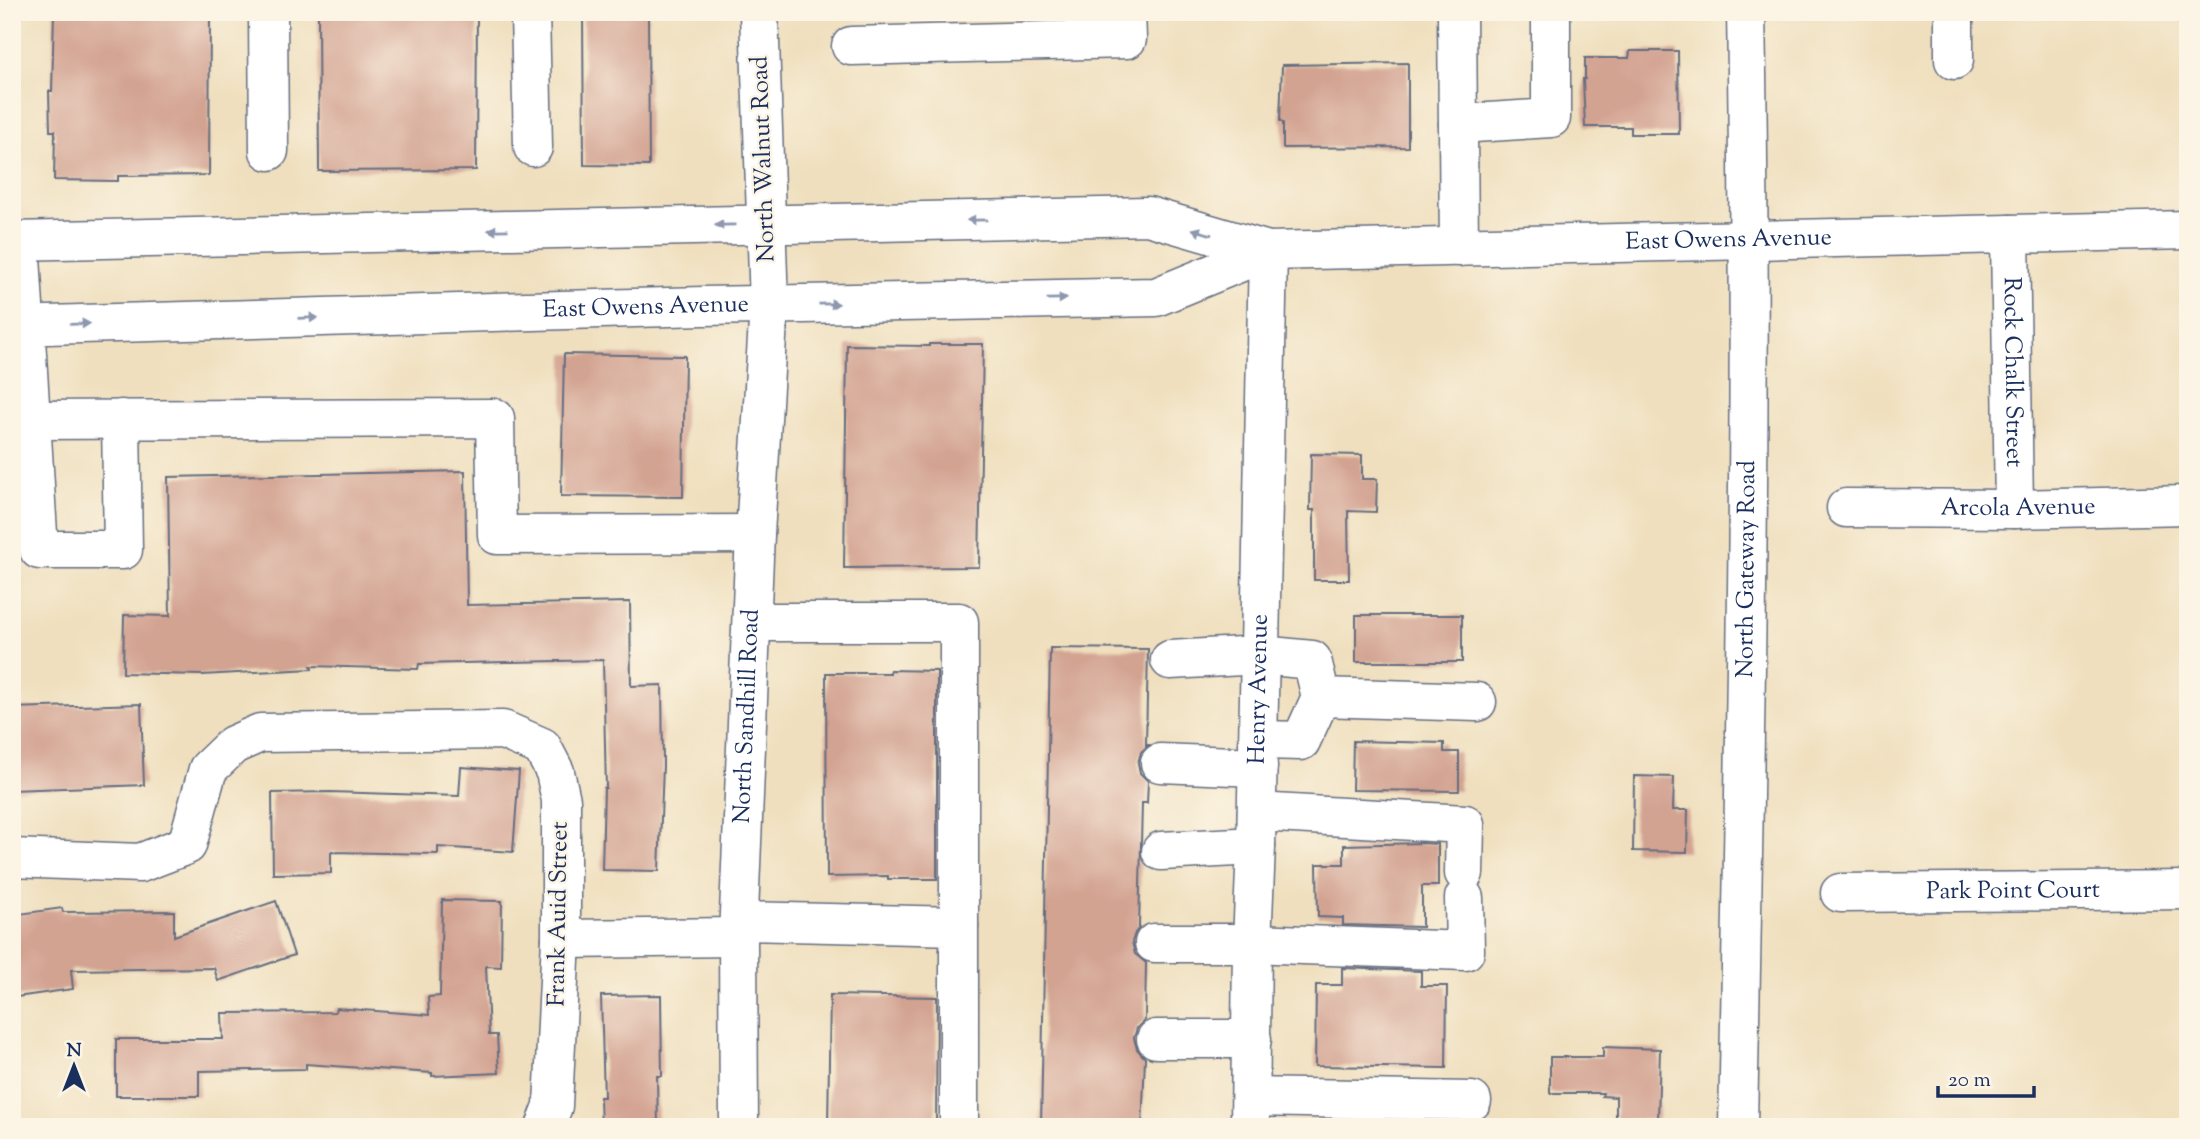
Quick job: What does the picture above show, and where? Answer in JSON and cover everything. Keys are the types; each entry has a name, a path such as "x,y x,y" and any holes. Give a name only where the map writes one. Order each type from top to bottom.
{"street":[{"path":"268,12 269,151"},
{"path":"530,12 533,146"},
{"name":"North Walnut Road","path":"759,12 769,305"},
{"path":"851,46 967,28 1127,40 1126,12"},
{"path":"1457,12 1459,247"},
{"path":"1458,124 1551,118 1551,12"},
{"name":"North Gateway Road","path":"1738,1127 1747,694 1750,241 1746,12"},
{"path":"1954,12 1954,60"},
{"name":"East Owens Avenue","path":"16,241 1148,216 1268,251 2188,230"},
{"name":"Rock Chalk Street","path":"2010,234 2014,509"},
{"path":"16,241 19,326 31,420 39,550 123,550 121,419"},
{"name":"East Owens Avenue","path":"19,326 1156,297 1268,251"},
{"name":"Henry Avenue","path":"1251,1112 1252,943 1268,251"},
{"name":"North Sandhill Road","path":"739,1127 739,929 755,534 769,305"},
{"path":"31,420 495,418 498,535 755,534"},
{"name":"Arcola Avenue","path":"1846,508 2014,509 2188,505"},
{"path":"753,622 959,622 959,1127"},
{"path":"1160,763 1258,754 1301,741 1321,698 1312,660 1260,655 1170,660"},
{"path":"1321,698 1477,702"},
{"name":"Frank Auid Street","path":"12,858 140,863 187,845 208,769 233,745 260,733 503,730 542,747 555,772 561,800 561,939 553,1107 545,1127"},
{"path":"1154,943 1252,943 1465,951 1465,824 1256,829 1161,851"},
{"name":"Park Point Court","path":"1840,894 2188,890"},
{"path":"561,939 739,929 959,926"},
{"path":"1156,1039 1252,1039"},
{"path":"1251,1112 1472,1101"}],"building":[{"path":"54,12 210,12 209,175 118,176 118,181 54,180 55,131 50,131 49,91 52,91"},
{"path":"318,12 477,12 476,170 319,171"},
{"path":"583,12 648,12 649,166 584,165"},
{"path":"1630,51 1678,51 1679,134 1631,134 1631,127 1585,127 1585,58 1629,58"},
{"path":"1408,63 1408,147 1283,148 1283,123 1280,121 1282,65"},
{"path":"983,344 979,567 844,568 847,345"},
{"path":"564,354 685,356 683,497 561,496"},
{"path":"1311,454 1362,455 1362,479 1377,479 1376,512 1348,511 1349,580 1314,580 1314,510 1310,510"},
{"path":"465,471 467,605 630,602 631,686 662,685 663,766 659,871 602,870 606,788 603,660 419,664 418,669 311,666 312,669 202,675 123,673 124,615 170,616 168,477"},
{"path":"1356,615 1462,615 1462,662 1356,662"},
{"path":"1050,648 1148,649 1146,745 1149,745 1141,752 1138,763 1140,773 1148,781 1147,803 1142,803 1139,928 1132,942 1135,954 1146,963 1145,1020 1137,1028 1134,1038 1137,1049 1145,1058 1142,1127 1041,1127"},
{"path":"890,670 937,671 937,879 888,879 888,876 827,877 826,673 890,673"},
{"path":"141,704 144,785 12,790 12,708"},
{"path":"1353,741 1444,743 1444,752 1459,752 1459,791 1352,790"},
{"path":"461,767 519,771 513,852 438,847 438,854 331,852 331,873 273,874 272,793 459,796"},
{"path":"1634,776 1674,777 1673,810 1688,810 1687,852 1633,851"},
{"path":"1438,844 1438,886 1422,886 1422,927 1343,925 1343,918 1318,917 1317,864 1344,864 1344,845"},
{"path":"442,900 502,901 501,967 486,966 489,1035 497,1035 499,1073 432,1076 432,1073 306,1064 306,1069 199,1071 199,1096 116,1096 116,1039 223,1039 222,1013 335,1012 336,1008 429,1015 428,997 440,996"},
{"path":"276,901 294,955 218,981 214,968 71,970 73,989 16,997 12,971 12,915 62,908 63,912 174,911 174,936"},
{"path":"1342,968 1421,971 1421,986 1447,986 1446,1068 1315,1066 1316,985 1342,985"},
{"path":"661,995 662,1076 657,1076 658,1127 601,1127 600,1097 604,1097 601,996"},
{"path":"830,995 937,997 936,1127 828,1127"},
{"path":"1603,1047 1660,1049 1658,1120 1616,1119 1616,1097 1602,1096 1603,1093 1550,1093 1550,1057 1603,1057"}]}
